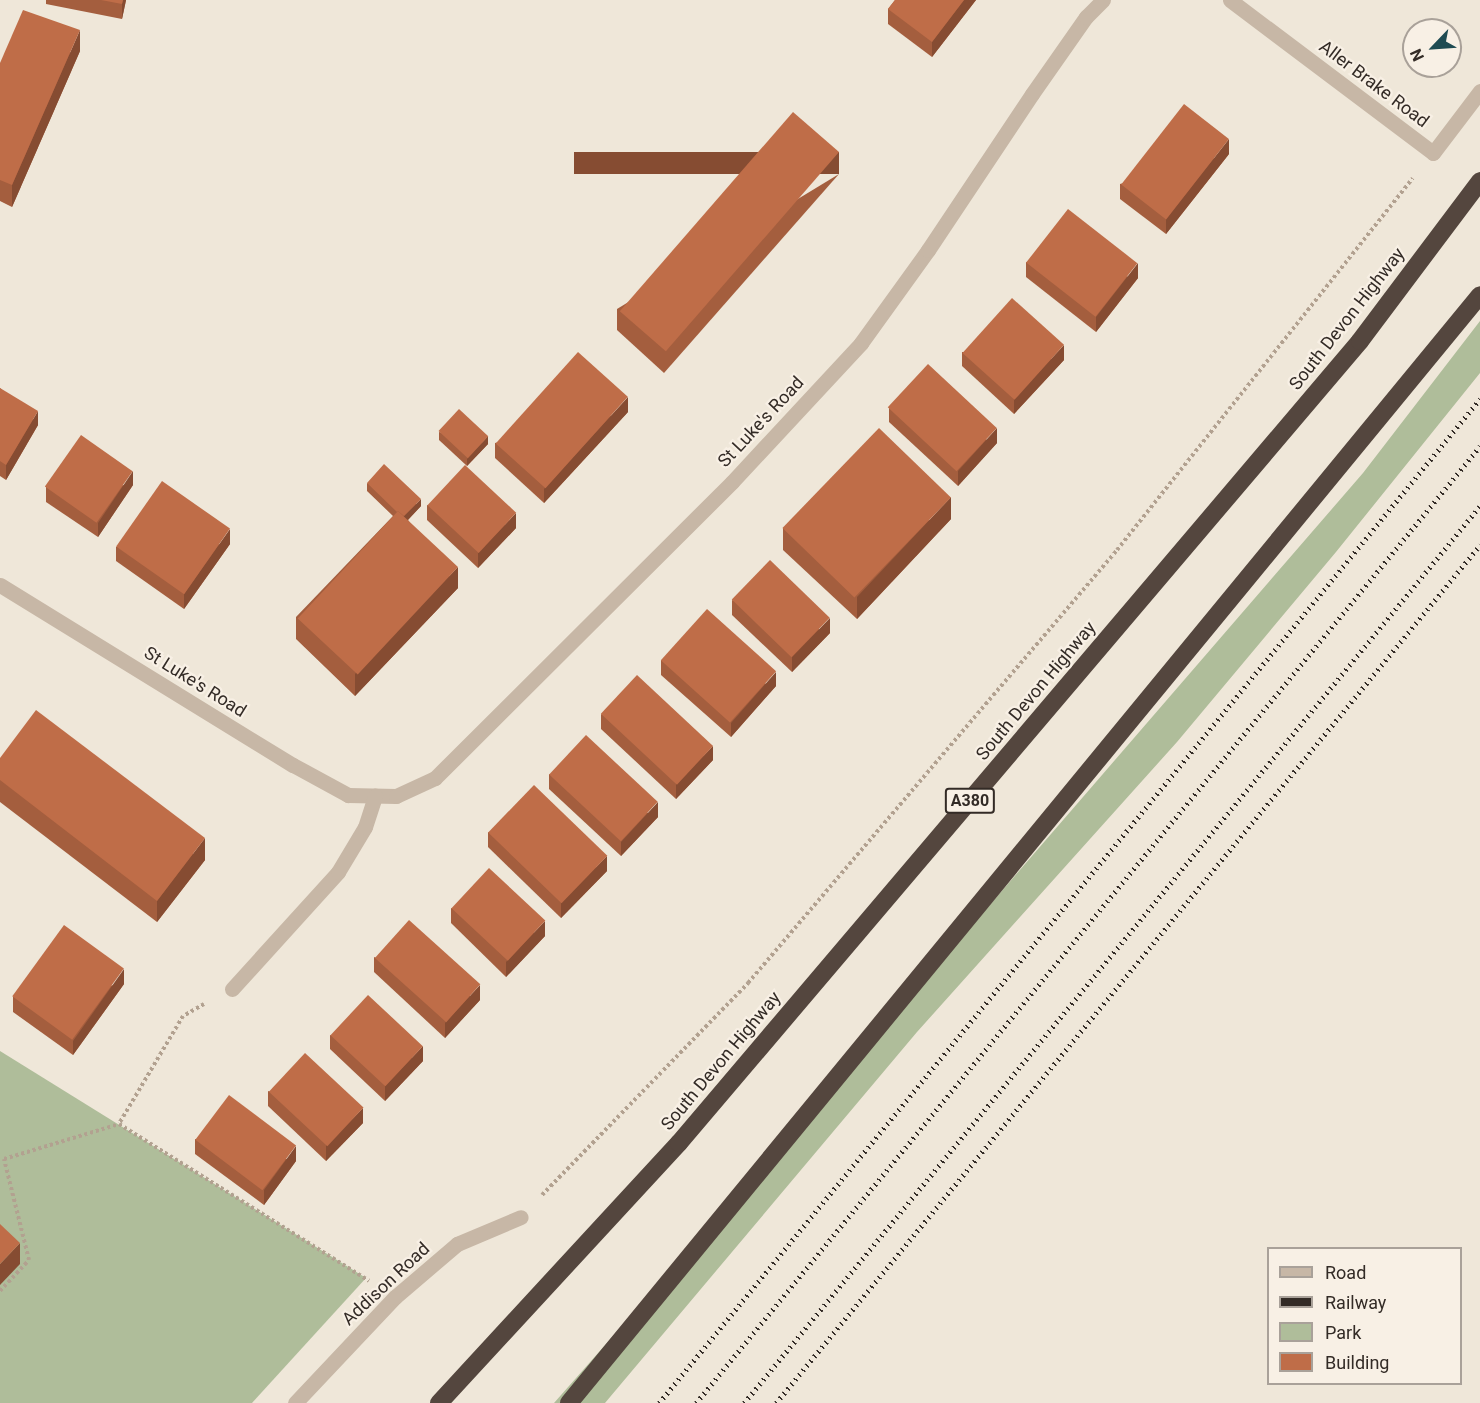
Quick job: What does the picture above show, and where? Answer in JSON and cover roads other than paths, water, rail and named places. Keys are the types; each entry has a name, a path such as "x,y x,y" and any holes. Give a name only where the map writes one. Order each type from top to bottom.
{"highway":[{"name":"South Devon Highway","path":"439,1403 710,1107 1360,341 1480,181"},
{"path":"569,1403 1480,295"}],"street":[{"name":"St Luke's Road","path":"0,585 293,765 348,795 396,796 435,778 732,482 861,343 928,250 1086,17 1103,0"},
{"name":"Aller Brake Road","path":"1230,0 1433,153 1480,91"},
{"path":"232,989 338,872 365,827 375,796"},
{"name":"Addison Road","path":"295,1403 395,1297 457,1244 521,1217"}],"railway":[{"path":"659,1403 1480,399"},
{"path":"696,1403 1480,446"},
{"path":"744,1403 1480,506"},
{"path":"776,1403 1480,545"}]}
